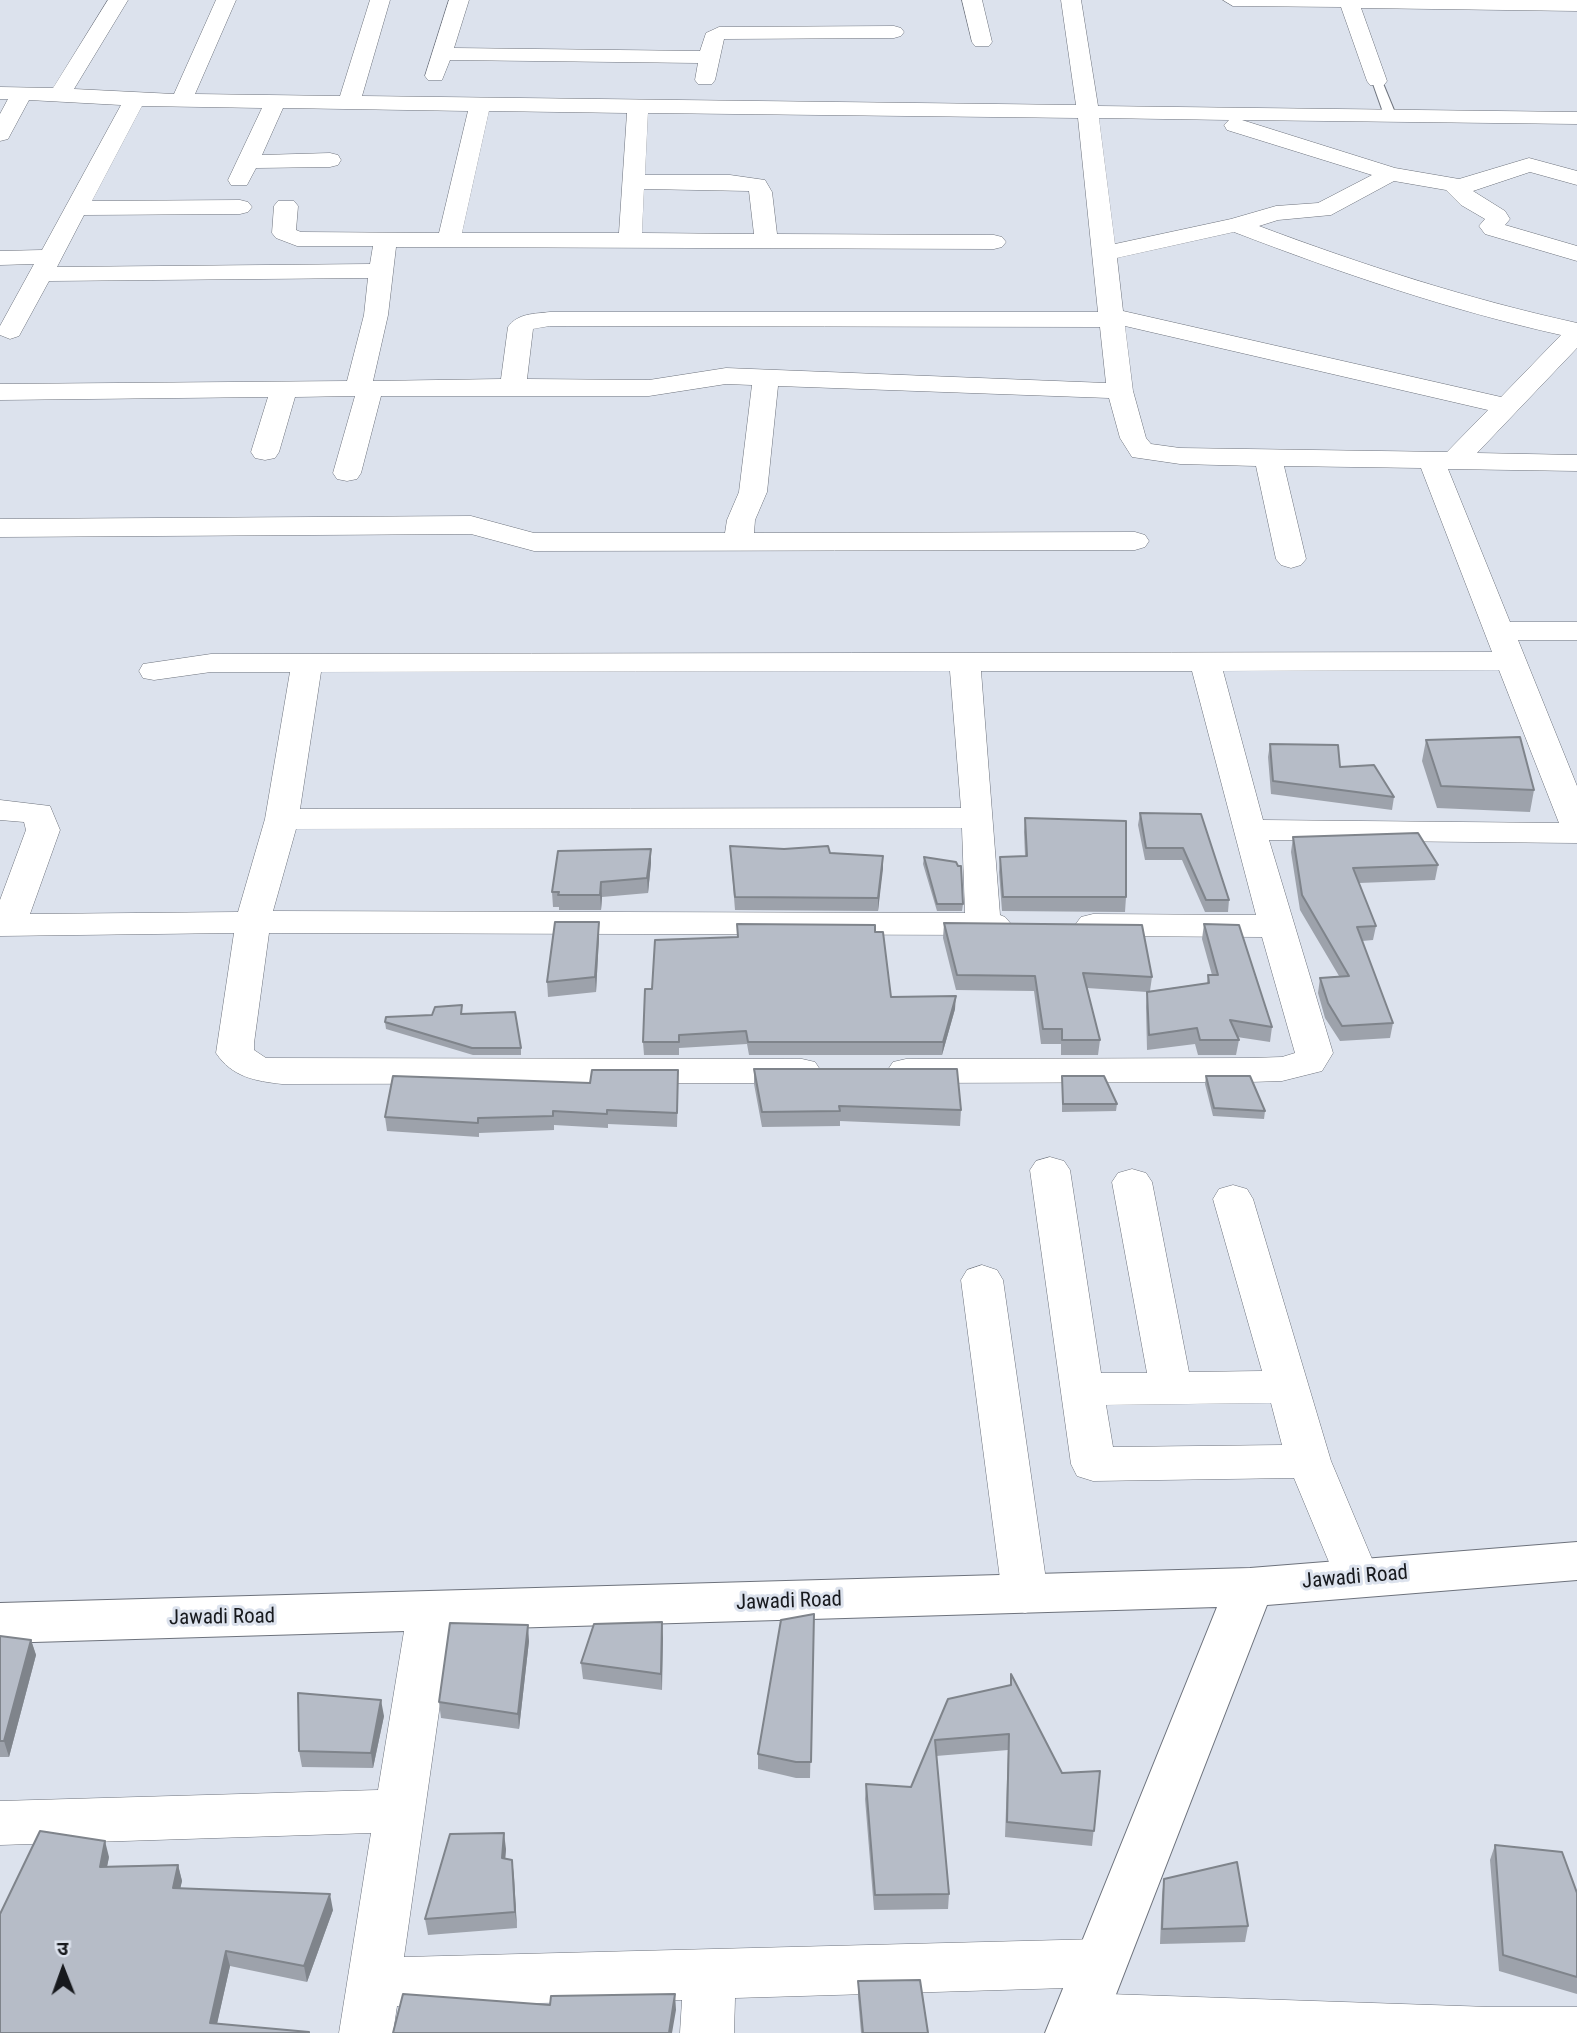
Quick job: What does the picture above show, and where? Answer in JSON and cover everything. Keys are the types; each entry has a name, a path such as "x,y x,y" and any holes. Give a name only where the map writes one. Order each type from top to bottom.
{"street":[{"path":"61,94 118,0"},
{"path":"182,101 226,0"},
{"path":"349,103 380,0"},
{"path":"427,104 458,0"},
{"path":"972,0 982,42"},
{"path":"1071,0 1080,46 1120,391 1133,438 1142,451 1180,456 1577,463"},
{"path":"1233,0 1577,5"},
{"path":"1349,2 1377,81"},
{"path":"702,106 707,57 713,37 727,32 894,32"},
{"path":"442,54 707,57"},
{"path":"0,93 182,101 1390,116 1570,125"},
{"path":"0,134 22,94"},
{"path":"3,338 135,100"},
{"path":"275,102 243,171 330,160"},
{"path":"449,239 480,105"},
{"path":"630,239 638,106"},
{"path":"1205,113 1391,174 1454,186 1475,184 1529,165 1577,178"},
{"path":"1105,253 1236,225 1276,213 1327,208 1391,174"},
{"path":"634,182 730,182 757,185 761,192 766,239"},
{"path":"1454,186 1469,200 1497,216 1493,229 1577,254"},
{"path":"286,206 284,233 297,239 994,242"},
{"path":"77,208 240,207"},
{"path":"1236,225 1397,285 1577,332"},
{"path":"348,473 376,315 385,239"},
{"path":"0,258 45,266 381,271"},
{"path":"513,387 521,327 536,320 1110,318 1505,406"},
{"path":"1443,460 1482,434 1505,406 1577,332"},
{"path":"0,392 649,388 717,376 1120,391"},
{"path":"739,541 741,520 753,492 766,377"},
{"path":"265,452 284,389"},
{"path":"1268,456 1291,559"},
{"path":"1443,460 1499,631 1577,827"},
{"path":"0,528 471,525 491,528 513,539 534,542 1136,541"},
{"path":"1499,631 1577,631"},
{"path":"876,1071 1250,1070 1301,1066 1309,1062 1314,1053 1249,830 1205,661"},
{"path":"154,671 211,663 1511,661"},
{"path":"965,662 984,924"},
{"path":"307,663 282,819 253,922 234,1053 242,1061 260,1070 835,1071"},
{"path":"0,810 38,813 43,830 4,925 253,922 1024,925"},
{"path":"282,819 978,818"},
{"path":"1249,830 1577,833"},
{"path":"1064,925 1278,926"},
{"path":"1050,1170 1093,1464 1309,1461"},
{"path":"1132,1182 1171,1389"},
{"path":"1233,1199 1309,1461 1357,1578"},
{"path":"982,1280 1024,1594"},
{"path":"1082,1390 1289,1387"},
{"name":"Jawadi Road","path":"0,1623 430,1613 1250,1587 1577,1561"},
{"path":"1250,1587 1076,2025 1577,2032"},
{"path":"366,2033 430,1613"},
{"path":"0,1823 400,1811"},
{"path":"373,1982 1100,1963"},
{"path":"707,2033 710,1975"}],"lane":[{"path":"1377,81 1390,116"}],"building":[{"path":"1520,737 1534,790 1441,786 1426,740"},
{"path":"1270,744 1338,745 1340,767 1374,765 1394,797 1273,781"},
{"path":"1140,813 1201,814 1229,900 1206,900 1183,848 1146,848"},
{"path":"1025,818 1126,821 1126,897 1003,897 1000,857 1027,856"},
{"path":"1418,833 1438,865 1353,868 1376,926 1357,927 1393,1023 1342,1026 1328,1003 1320,978 1349,976 1302,895 1293,837"},
{"path":"730,846 784,849 828,846 830,853 883,856 878,898 735,897"},
{"path":"651,849 647,878 601,882 600,895 558,895 559,892 552,892 558,851"},
{"path":"924,857 956,862 961,866 963,904 937,904"},
{"path":"555,922 599,922 595,977 547,982"},
{"path":"944,923 1142,925 1152,977 1083,973 1100,1040 1062,1040 1062,1029 1043,1029 1035,976 957,975"},
{"path":"737,924 875,925 875,932 883,932 891,997 956,996 943,1042 748,1042 746,1031 679,1035 679,1042 643,1042 645,989 652,989 655,940 738,937"},
{"path":"1204,924 1239,925 1272,1027 1230,1020 1239,1040 1200,1040 1197,1028 1149,1035 1147,992 1209,983 1208,975 1218,975"},
{"path":"462,1005 461,1014 515,1012 521,1048 472,1048 385,1022 386,1017 432,1015 435,1007"},
{"path":"754,1069 957,1069 961,1110 839,1106 840,1111 762,1112"},
{"path":"592,1070 678,1070 677,1113 607,1110 607,1114 553,1111 553,1116 478,1118 478,1123 385,1117 393,1076 590,1083"},
{"path":"1062,1076 1104,1076 1117,1104 1063,1104"},
{"path":"1206,1076 1250,1076 1265,1111 1214,1108"},
{"path":"814,1614 811,1762 796,1762 758,1754 781,1620"},
{"path":"662,1622 661,1674 581,1663 594,1624"},
{"path":"450,1623 528,1625 518,1714 439,1702"},
{"path":"0,1636 31,1640 4,1741 0,1741"},
{"path":"1011,1674 1062,1773 1100,1771 1094,1831 1007,1822 1009,1734 935,1740 949,1894 875,1895 866,1784 911,1787 948,1699 1011,1685"},
{"path":"298,1693 381,1700 371,1753 299,1751"},
{"path":"40,1831 105,1841 100,1867 178,1865 173,1888 330,1894 304,1966 226,1951 210,2023 309,2033 0,2033 0,1914"},
{"path":"504,1833 502,1858 512,1860 515,1912 425,1919 450,1834"},
{"path":"1495,1845 1562,1852 1577,1893 1577,1977 1503,1955"},
{"path":"1237,1862 1248,1926 1162,1929 1164,1879"},
{"path":"920,1980 928,2033 863,2033 858,1981"},
{"path":"403,1994 550,2005 551,1996 675,1994 669,2033 393,2033"}]}
